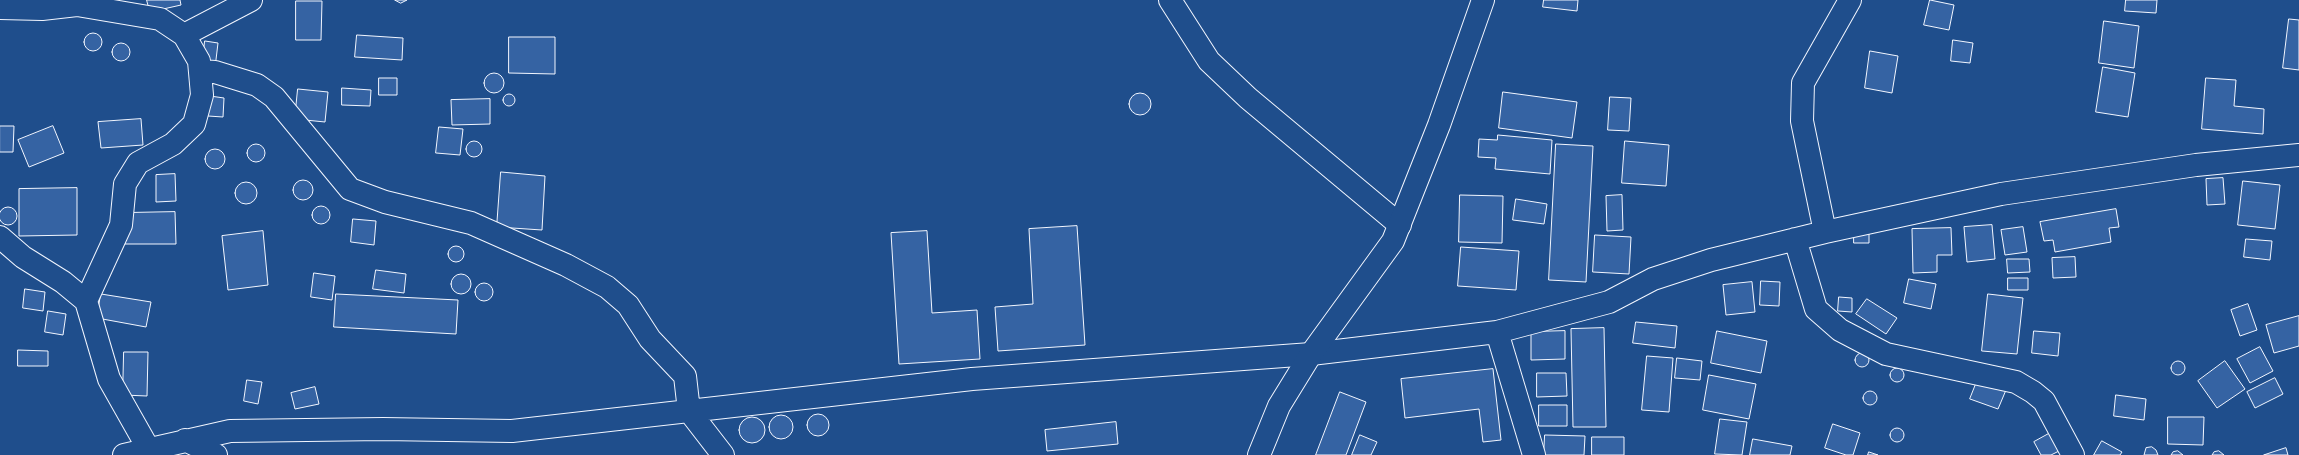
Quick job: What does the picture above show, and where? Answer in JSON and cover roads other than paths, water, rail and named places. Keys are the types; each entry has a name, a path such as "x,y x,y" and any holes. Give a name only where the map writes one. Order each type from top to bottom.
{"street":[{"path":"184,35 251,0"},
{"path":"1170,0 1209,61 1259,108 1400,225"},
{"path":"1258,455 1279,406 1311,354 1393,241 1440,125 1483,0"},
{"path":"1825,232 1802,121 1803,83 1850,0"},
{"path":"0,8 42,9 77,3 160,19 184,35 199,61 202,95 194,124 173,144 138,163 125,184 121,225 86,301"},
{"path":"200,71 215,72 257,85 274,97 350,189 385,202 471,223 566,265 607,287 628,305 650,339 685,376 689,411 723,455"},
{"path":"124,455 148,448 230,431 383,429 512,431 972,379 1311,354 1497,332 1529,321 1609,302 1654,278 1711,260 1825,232 2002,194 2196,165 2299,155"},
{"path":"0,237 22,257 63,282 86,301 110,378 148,448"},
{"path":"1795,239 1816,309 1840,330 1886,354 2016,382 2022,385 2044,401 2073,455"},
{"path":"1497,332 1534,455"},
{"path":"185,440 216,455"}]}
